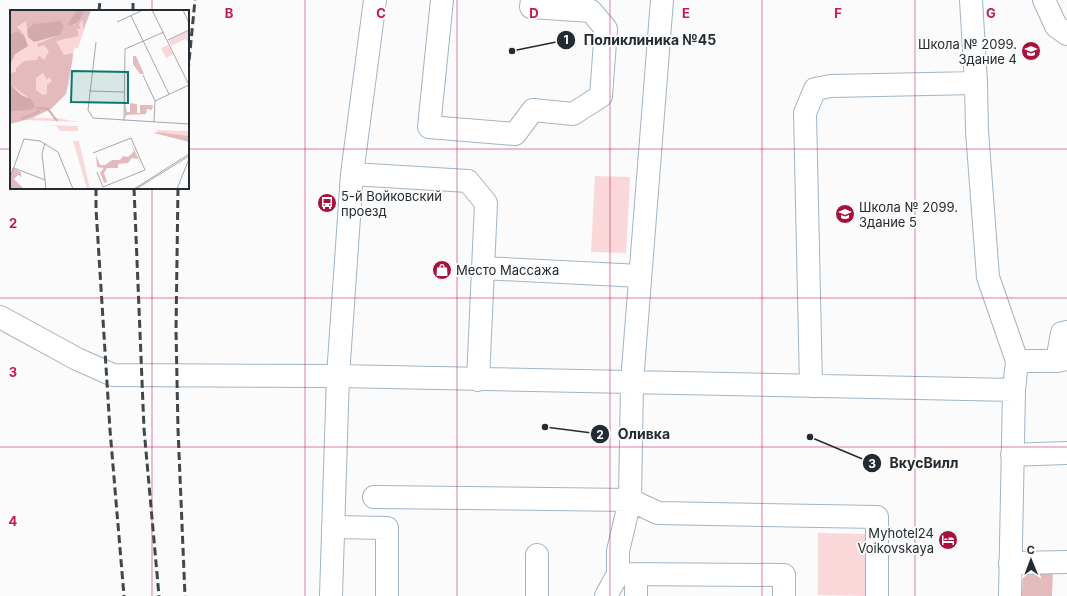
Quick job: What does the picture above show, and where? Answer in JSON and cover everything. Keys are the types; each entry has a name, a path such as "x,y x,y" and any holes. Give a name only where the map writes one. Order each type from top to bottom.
{"street":[{"path":"330,596 338,376 352,174 375,0"},
{"path":"442,0 429,127 515,134 533,110 573,114 601,96 606,29 591,11 532,7 532,0"},
{"path":"636,596 618,551 630,500 632,382 662,0"},
{"path":"971,0 977,131 988,277 1017,361 1014,390 1012,455 1010,596"},
{"path":"1044,0 1056,26 1067,34"},
{"path":"811,386 805,113 815,89 831,86 976,83"},
{"path":"352,174 468,181 486,203 478,380"},
{"path":"483,268 640,276"},
{"path":"0,317 77,360 113,375 338,376 1014,390"},
{"path":"1017,361 1062,360 1062,333 1067,332"},
{"path":"1012,455 1067,453"},
{"path":"374,497 630,500 658,513 877,517 877,596"},
{"path":"333,527 387,528 387,596"},
{"path":"537,555 537,596"},
{"path":"1010,563 1067,562"},
{"path":"606,596 627,574 784,575 784,596"}],"shaded area":[{"path":"595,176 630,177 626,253 591,252"},
{"path":"818,533 866,534 865,596 818,595"},
{"path":"1023,571 1053,572 1052,596 1022,596"}],"railway":[{"path":"99,10 100,0"},
{"path":"133,0 133,10"},
{"path":"189,62 195,0"},
{"path":"96,189 110,430 124,596"},
{"path":"134,189 144,429 159,596"},
{"path":"178,189 176,330 178,429 185,596"}],"place":[{"name":"Поликлиника №45","path":"512,51"},
{"name":"Школа № 2099. Здание 4","path":"1031,51"},
{"name":"5-й Войковский проезд","path":"327,203"},
{"name":"Школа № 2099. Здание 5","path":"845,214"},
{"name":"Место Массажа","path":"442,270"},
{"name":"Оливка","path":"545,427"},
{"name":"ВкусВилл","path":"810,437"},
{"name":"Myhotel24 Voikovskaya","path":"948,540"}]}
